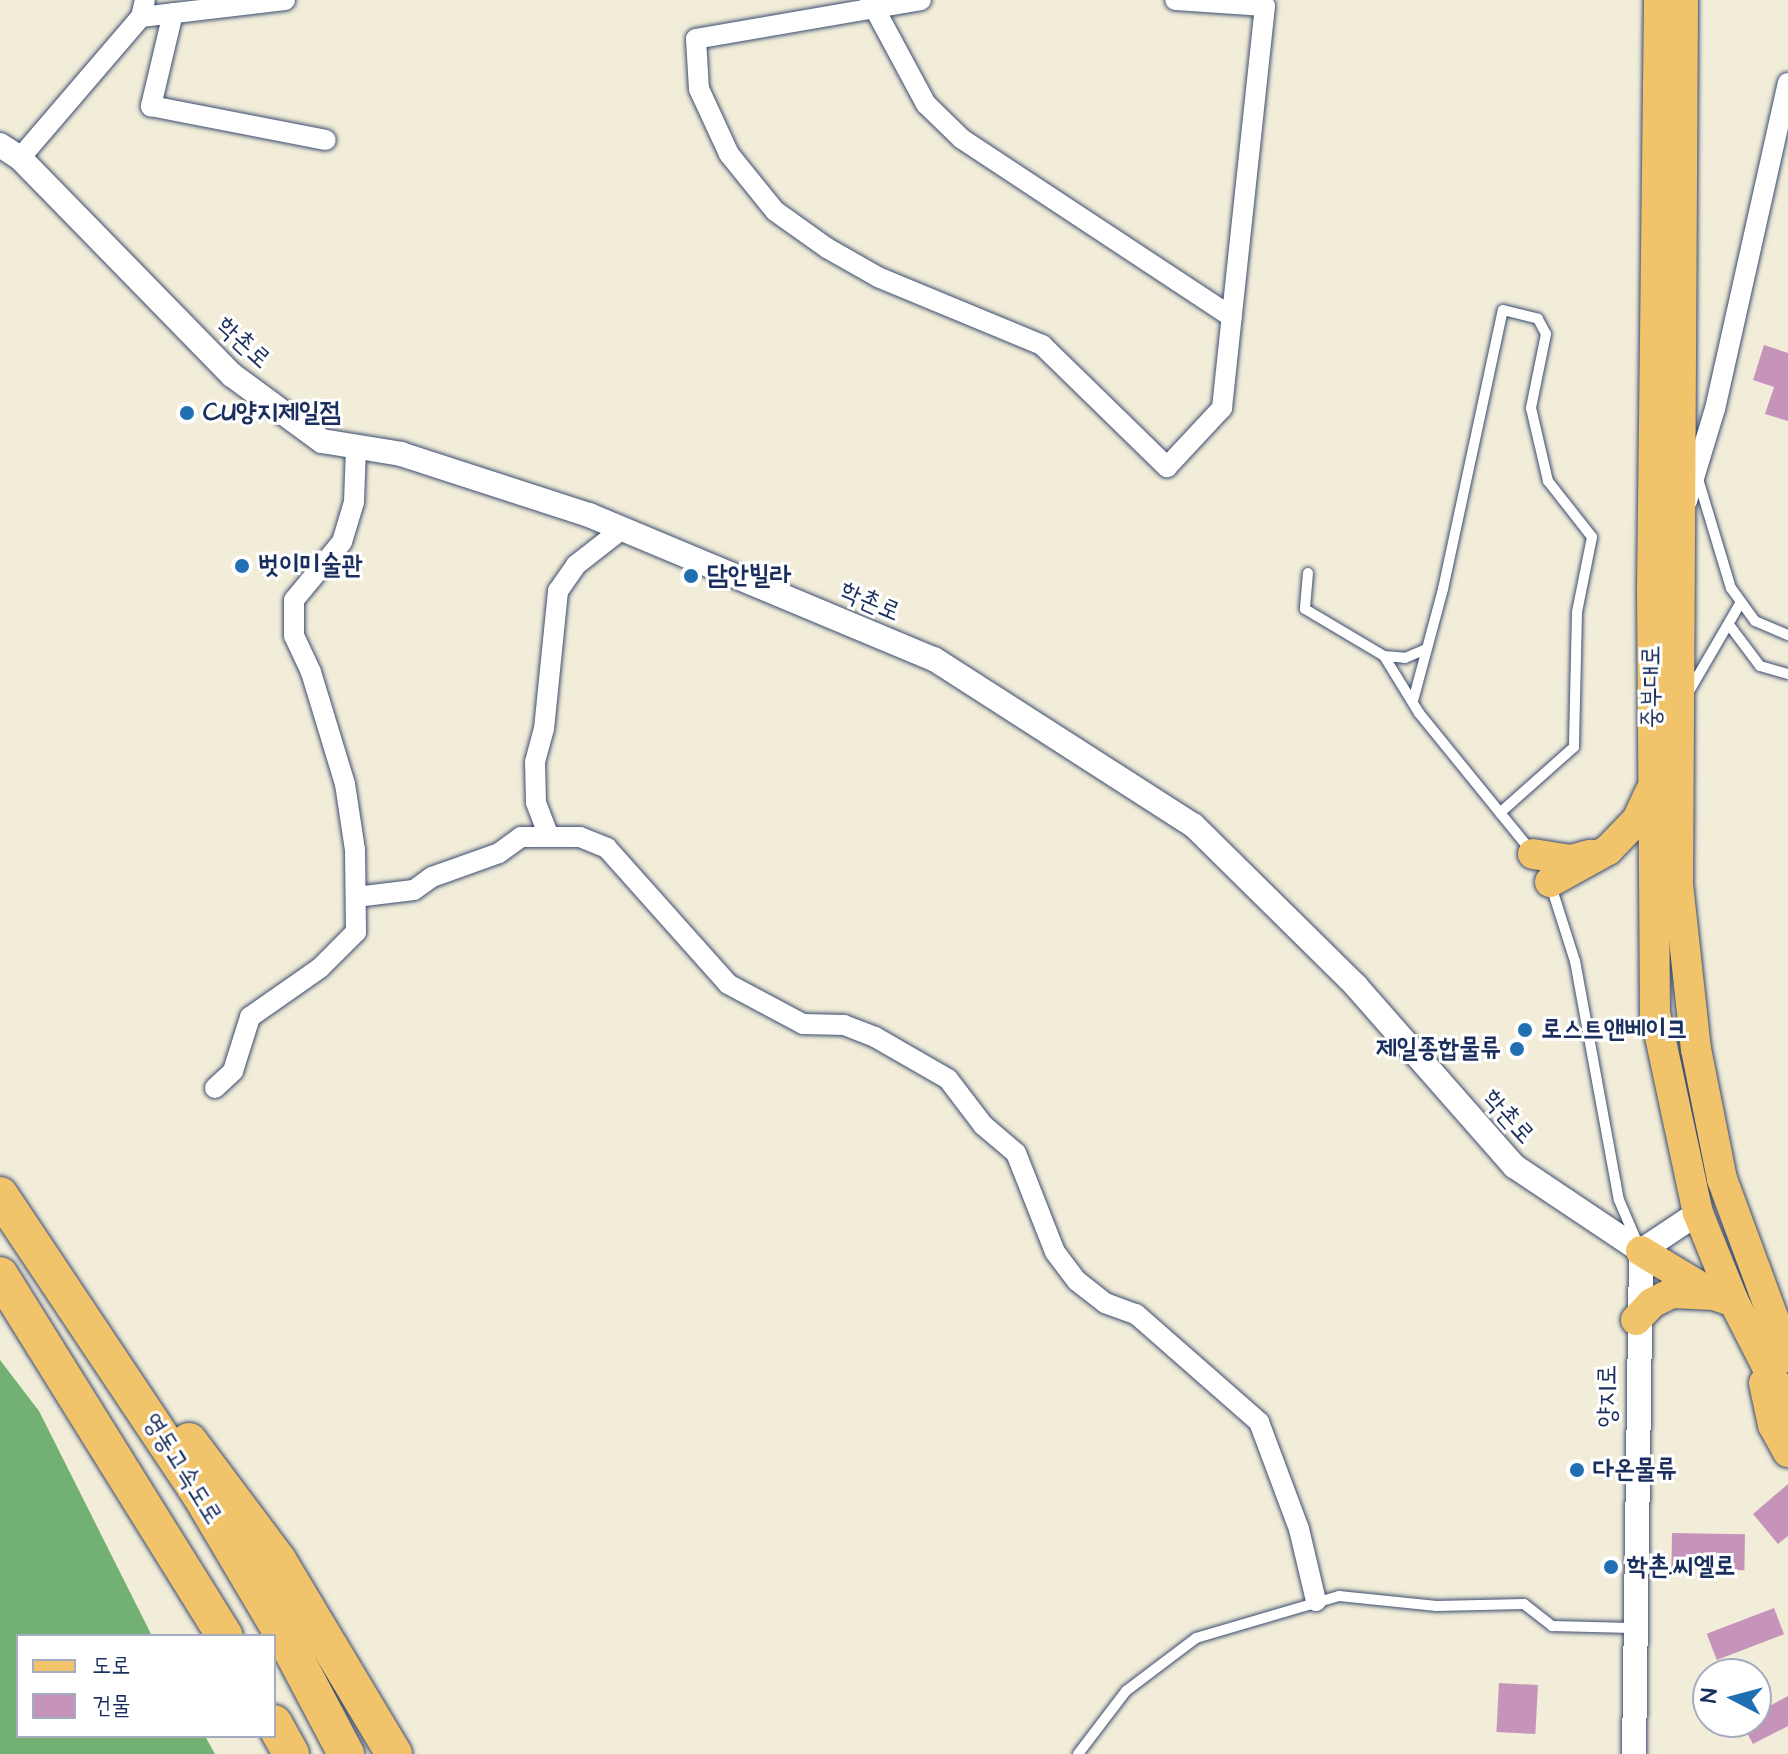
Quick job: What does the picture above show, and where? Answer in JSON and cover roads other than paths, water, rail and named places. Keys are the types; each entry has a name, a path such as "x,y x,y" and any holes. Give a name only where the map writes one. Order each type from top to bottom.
{"highway":[{"name":"영동고속도로","path":"0,1195 199,1493 286,1640 346,1754"},
{"name":"영동고속도로","path":"0,1275 224,1634"},
{"path":"77,1306 249,1517 394,1754"},
{"path":"276,1727 291,1754"}],"main road":[{"name":"중부대로","path":"1659,0 1653,786 1655,1013 1678,1140 1724,1299 1779,1353"},
{"name":"중부대로","path":"1683,0 1683,702 1678,884 1696,1049 1722,1179 1779,1353"},
{"path":"1550,882 1608,850 1637,820 1653,786"},
{"path":"1533,854 1571,860 1608,850"},
{"path":"1641,1251 1724,1299"},
{"path":"1636,1320 1652,1303 1672,1293 1724,1299"},
{"path":"1779,1353 1788,1408"},
{"path":"1779,1353 1773,1425 1788,1452"}],"street":[{"path":"10,152 143,9 173,13 285,0"},
{"path":"921,0 871,4 696,39 699,89 729,154 775,211 878,277 1042,345 1167,467 1222,408 1265,6 1175,0"},
{"path":"871,4 926,104 962,139 1232,317"},
{"path":"173,13 151,106 326,140"},
{"path":"1681,516 1697,473 1788,83"},
{"name":"학촌로","path":"10,152 232,375 322,441 401,454 622,529 934,659 1193,825 1356,986 1514,1166 1641,1251"},
{"path":"215,1088 233,1071 250,1017 330,959 356,932 355,850 345,784 311,672 294,636 294,600 342,542 354,502 356,447"},
{"path":"548,834 536,802 535,762 544,729 558,591 576,565 622,529"},
{"path":"356,897 414,890 432,877 499,853 521,837 548,834 580,837 607,848 728,984 803,1024 844,1025 875,1037 948,1079 965,1096 983,1125 1016,1153 1055,1252 1077,1281 1105,1303 1136,1314 1259,1422 1299,1529 1316,1601"},
{"path":"1641,1251 1698,1213"},
{"name":"양지로","path":"1634,1754 1632,1628 1636,1320 1641,1251"}],"lane":[{"path":"1413,701 1503,310 1538,319 1546,334 1531,408 1548,481 1592,537 1577,612 1574,747 1500,813"},
{"path":"1697,473 1731,588 1755,621 1788,635"},
{"path":"1308,573 1305,609 1384,656 1405,658 1426,649"},
{"path":"1683,702 1730,626 1741,602"},
{"path":"1730,626 1760,666 1788,674"},
{"path":"1384,656 1413,701 1533,854 1550,882 1575,961 1619,1200 1641,1251"},
{"path":"1078,1754 1126,1691 1196,1638 1316,1601 1339,1596 1436,1606 1524,1604 1552,1626 1632,1628"}],"place":[{"name":"CU양지제일점","path":"187,413"},
{"name":"벗이미술관","path":"242,566"},
{"name":"담안빌라","path":"691,576"},
{"name":"로스트앤베이크","path":"1525,1030"},
{"name":"제일종합물류","path":"1517,1049"},
{"name":"다온물류","path":"1577,1470"},
{"name":"학촌.씨엘로","path":"1611,1567"}]}
